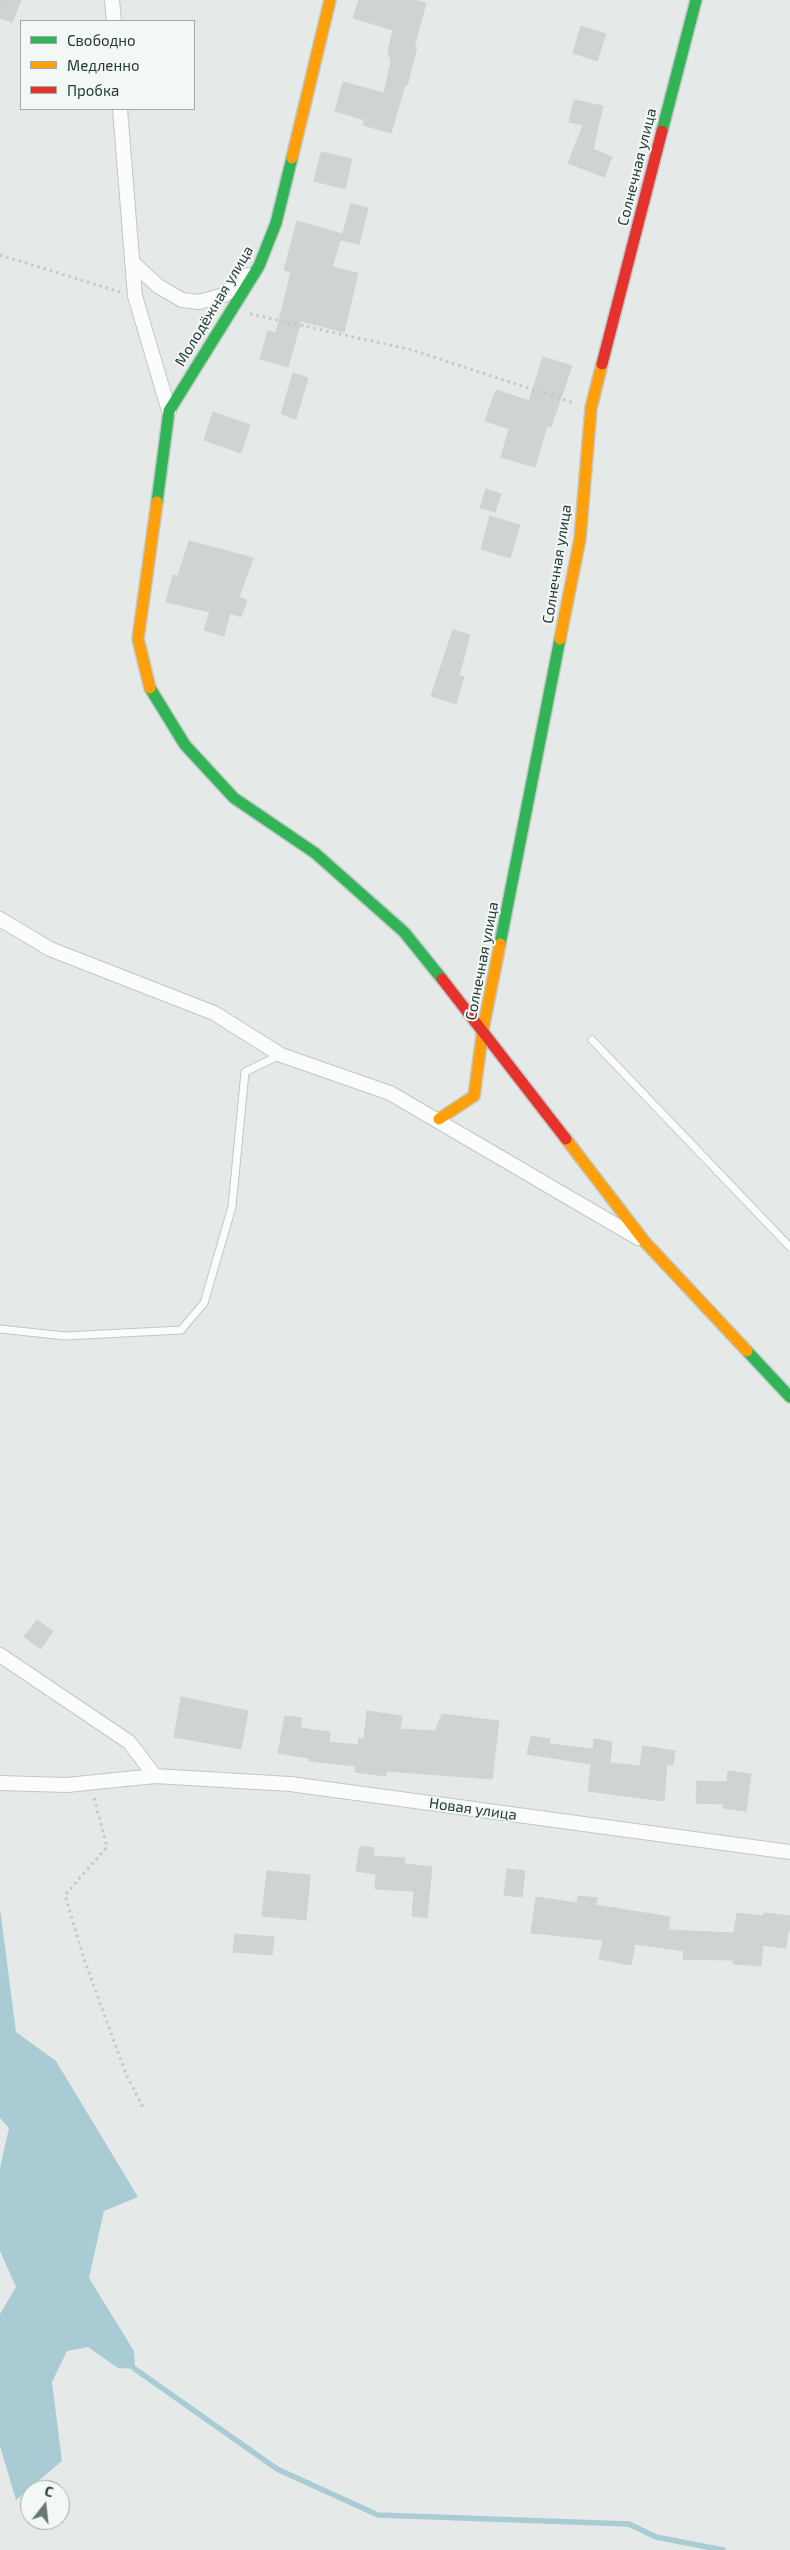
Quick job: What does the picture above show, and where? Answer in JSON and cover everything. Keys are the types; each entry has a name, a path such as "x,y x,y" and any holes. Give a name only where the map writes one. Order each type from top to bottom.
{"street":[{"path":"112,0 114,20"},
{"name":"Молодёжная улица","path":"330,0 276,223 258,266 169,411 145,599 138,639 147,683 185,745 234,798 315,853 404,932 484,1029 645,1242 790,1397"},
{"name":"Солнечная улица","path":"438,1119 474,1096 484,1029 580,539 591,408 696,0"},
{"path":"120,110 135,296 169,411"},
{"path":"132,262 158,286 182,300 199,302 224,295 258,266"},
{"path":"0,919 50,949 214,1013 281,1055 390,1093 438,1119 645,1242"},
{"path":"0,1655 128,1742 155,1776"},
{"name":"Новая улица","path":"0,1783 90,1783 155,1776 290,1784 790,1852"}],"lane":[{"path":"592,1040 790,1247"},
{"path":"0,1329 65,1336 181,1330 204,1303 232,1207 244,1072 281,1055"}],"path":[{"path":"0,255 135,296"},
{"path":"230,310 412,350 591,408"},
{"path":"90,1783 107,1847 65,1895 84,1959 123,2065 144,2109"}],"water":[{"path":"0,1908 16,2032 56,2061 138,2197 104,2211 89,2278 134,2351 135,2369 118,2368 88,2347 67,2351 52,2382 62,2461 40,2480 20,2480 20,2497 16,2500 0,2446 0,2314 16,2287 0,2251 0,2168 9,2128 0,2118"}],"building":[{"path":"0,0 21,0 12,22 0,18"},
{"path":"359,0 413,0 426,3 414,47 417,47 407,86 405,85 391,133 363,125 364,120 335,111 343,82 384,93 391,62 388,51 393,30 353,18"},
{"path":"581,26 606,34 597,61 573,53"},
{"path":"574,100 603,106 593,149 612,157 604,177 568,163 583,125 569,122"},
{"path":"321,152 352,159 345,189 314,181"},
{"path":"351,204 368,208 359,244 341,240"},
{"path":"297,221 342,234 332,267 358,273 344,332 301,321 288,367 260,359 268,331 276,333 291,272 284,270"},
{"path":"543,357 572,366 551,427 547,426 535,467 501,457 509,429 485,421 496,390 529,401"},
{"path":"293,373 308,378 296,419 281,414"},
{"path":"213,412 250,425 241,453 204,440"},
{"path":"486,489 501,494 495,512 480,508"},
{"path":"490,516 520,525 510,558 481,549"},
{"path":"189,541 253,558 239,597 247,600 241,617 230,613 224,636 204,630 210,612 166,602 173,575 178,576"},
{"path":"453,630 470,635 459,676 464,677 456,704 431,696"},
{"path":"37,1620 53,1631 41,1649 24,1637"},
{"path":"181,1697 248,1711 241,1749 174,1737"},
{"path":"367,1711 402,1716 400,1729 435,1731 442,1714 499,1721 492,1779 386,1771 386,1776 355,1772 356,1766 309,1761 309,1758 278,1753 285,1716 302,1718 300,1728 330,1732 329,1742 358,1745 359,1738 364,1739"},
{"path":"531,1736 550,1739 549,1744 593,1749 594,1739 612,1742 610,1763 640,1766 643,1746 675,1751 673,1765 667,1764 664,1801 588,1791 591,1764 527,1754"},
{"path":"728,1771 751,1774 746,1811 723,1808 724,1804 696,1803 697,1781 727,1782"},
{"path":"360,1846 374,1848 373,1856 405,1858 405,1864 432,1867 427,1918 412,1916 414,1891 375,1889 376,1874 356,1871"},
{"path":"507,1869 525,1871 522,1897 504,1895"},
{"path":"267,1871 310,1875 306,1920 262,1916"},
{"path":"578,1896 597,1898 596,1905 670,1917 668,1930 734,1933 737,1913 763,1916 764,1913 790,1916 790,1932 788,1932 786,1948 763,1945 761,1966 733,1964 733,1960 683,1959 684,1951 635,1944 631,1965 599,1959 603,1940 531,1933 536,1897 577,1903"},
{"path":"235,1934 274,1937 272,1955 233,1952"}],"waterway":[{"path":"135,2369 277,2469 378,2515 629,2524 656,2537 723,2550"}],"traffic: fast":[{"path":"662,131 696,0"},
{"path":"157,502 169,411 259,266 276,223 292,158"},
{"path":"500,944 560,639"},
{"path":"150,688 185,745 234,798 315,853 404,932 442,979"},
{"path":"747,1351 790,1397"}],"traffic: slow":[{"path":"292,158 330,0"},
{"path":"560,639 580,539 591,408 602,364"},
{"path":"150,688 138,639 157,502"},
{"path":"439,1119 474,1096 483,1029 500,944"},
{"path":"566,1139 645,1242 747,1351"}],"traffic: jam":[{"path":"602,364 662,131"},
{"path":"442,979 566,1139"}]}
